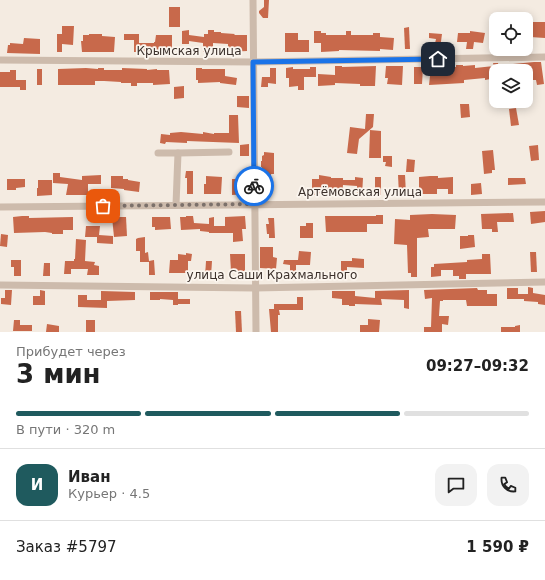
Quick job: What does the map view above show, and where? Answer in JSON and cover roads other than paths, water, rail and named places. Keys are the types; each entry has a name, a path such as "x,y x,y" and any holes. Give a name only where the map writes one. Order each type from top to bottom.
{"street":[{"path":"253,0 256,332"},
{"name":"Крымская улица","path":"0,60 253,62 545,57"},
{"path":"158,153 229,152"},
{"path":"176,205 178,153"},
{"name":"Артёмовская улица","path":"0,207 545,202"},
{"name":"улица Саши Крахмального","path":"0,285 255,288 545,282"}]}
